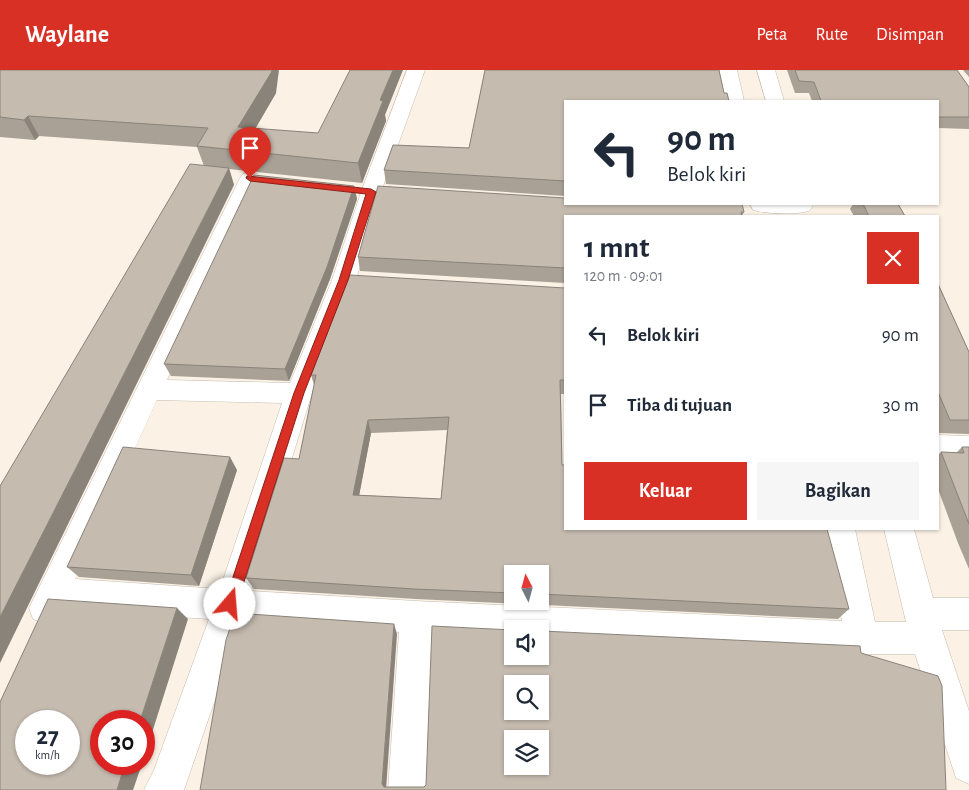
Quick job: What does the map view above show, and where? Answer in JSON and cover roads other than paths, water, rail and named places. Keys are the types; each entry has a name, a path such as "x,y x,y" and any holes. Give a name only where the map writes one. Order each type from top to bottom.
{"street":[{"path":"163,790 169,781 230,604 299,393 353,281 372,192 416,70"},
{"path":"728,70 735,100"},
{"path":"766,70 775,100"},
{"path":"36,627 250,178"},
{"path":"761,208 803,209"},
{"path":"150,390 299,393"},
{"path":"939,446 969,448"},
{"path":"840,530 862,638"},
{"path":"899,530 924,626 969,765"},
{"path":"52,592 416,618 862,638 924,626 969,614"},
{"path":"407,790 416,618"}]}
